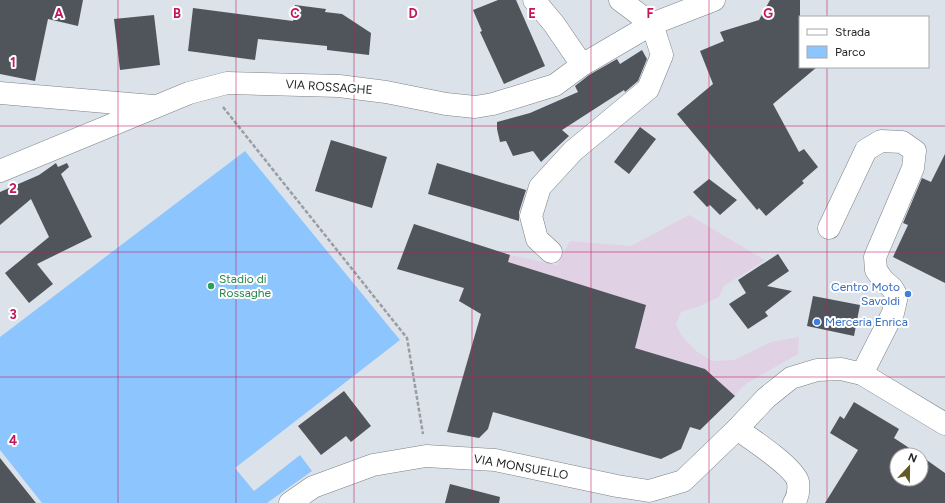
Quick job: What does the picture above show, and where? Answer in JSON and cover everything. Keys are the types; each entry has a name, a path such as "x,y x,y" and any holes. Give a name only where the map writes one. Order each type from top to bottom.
{"street":[{"path":"534,0 554,24 582,65"},
{"path":"551,252 537,239 531,216 540,187 573,151 648,89 662,55 652,24 620,0"},
{"name":"VIA ROSSAGHE","path":"0,171 189,93 227,83 339,86 386,92 446,104 475,107 493,104 555,85 582,65 652,24 714,0"},
{"path":"0,92 157,106"},
{"path":"829,228 866,150 881,140 902,142 915,151 912,168 876,257 876,270 895,293 896,300 893,313 862,374"},
{"name":"VIA MONSUELLO","path":"290,503 313,487 373,464 426,456 495,460 617,486 649,491 683,482 766,398 791,378 817,370 841,369 862,374 945,424"},
{"path":"737,429 789,468 798,481 798,498 794,503"}],"path":[{"path":"208,87 407,338 426,456"}],"shaded area":[{"path":"689,215 765,260 724,286 719,297 700,306 681,312 676,325 682,336 696,351 712,361 734,360 771,342 799,337 798,354 747,383 700,430 690,427 681,449 661,459 455,401 481,314 459,301 463,288 397,269 414,224 510,255 557,265 570,241 631,246"}],"green space":[{"name":"Stadio di Rossaghe","path":"245,151 400,340 235,468 254,491 300,455 312,471 267,503 42,503 0,450 0,337"}],"building":[{"path":"0,0 83,0 78,26 48,19 35,81 0,74"},
{"path":"498,0 516,0 545,66 504,84 480,32 482,31 473,10"},
{"path":"770,0 800,0 799,68 816,68 773,104 799,152 804,149 818,167 802,181 804,183 766,216 759,208 757,210 677,114 713,84 700,51 724,41 720,32 759,20"},
{"path":"295,5 326,9 325,12 342,14 371,33 369,55 327,50 327,46 258,39 255,60 188,51 193,8 293,21"},
{"path":"154,15 160,65 120,70 114,19"},
{"path":"642,50 647,59 638,81 625,92 624,90 562,130 569,136 541,162 533,151 513,156 506,141 500,142 497,122 530,113 578,92 575,86 589,75 617,59 620,64"},
{"path":"640,127 656,139 629,174 614,162"},
{"path":"331,140 387,157 372,208 315,191"},
{"path":"945,154 945,283 893,257 908,225 903,223 922,178 931,182"},
{"path":"56,163 58,167 67,163 69,167 61,174 92,237 37,264 53,284 29,303 5,273 49,237 31,199 0,225 0,192 39,175"},
{"path":"437,163 526,190 519,212 519,221 428,194"},
{"path":"709,179 737,200 720,215 710,205 707,207 693,192"},
{"path":"414,224 510,255 508,262 646,305 635,348 705,369 735,396 700,430 690,427 681,449 661,459 493,412 488,429 479,438 447,432 481,314 459,301 464,288 397,269"},
{"path":"778,254 789,271 767,286 792,291 765,312 768,316 748,329 729,304 746,293 738,280"},
{"path":"813,296 860,305 854,336 807,326"},
{"path":"344,391 371,426 351,442 346,436 321,455 298,426"},
{"path":"854,402 899,429 894,438 908,447 889,447 889,487 929,487 929,462 945,473 945,503 825,503 858,450 830,433 840,416 844,419"},
{"path":"0,458 36,503 0,503"},
{"path":"450,484 500,497 499,503 445,503"}],"place":[{"name":"Stadio di Rossaghe","path":"211,286"},
{"name":"Centro Moto Savoldi","path":"908,294"},
{"name":"Merceria Enrica","path":"817,322"}]}
